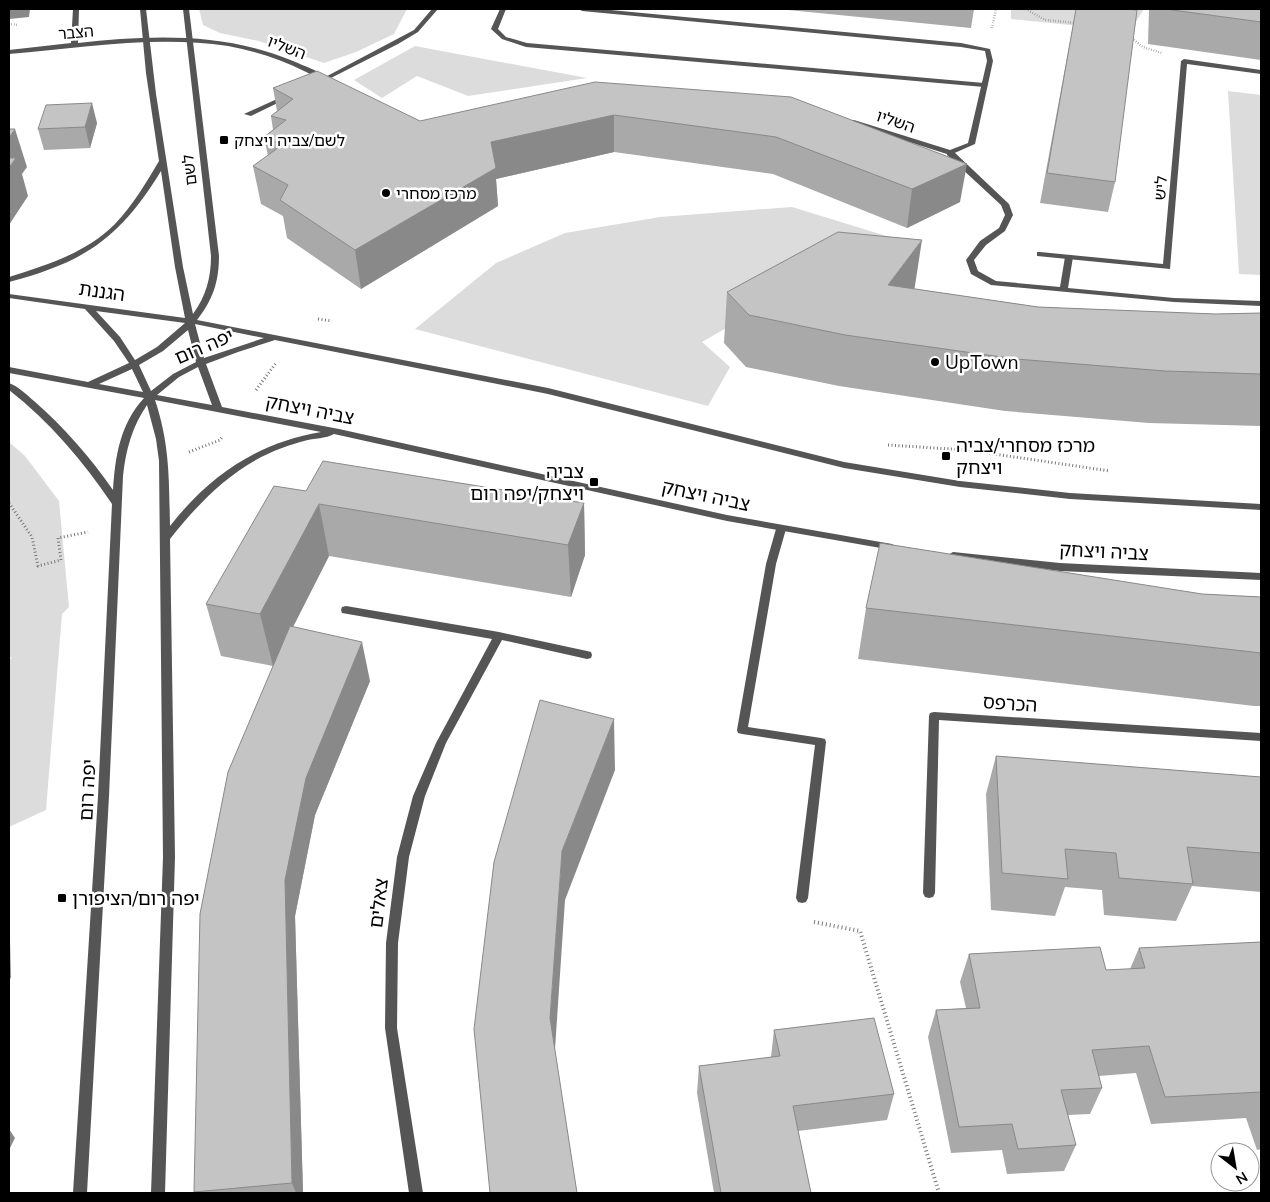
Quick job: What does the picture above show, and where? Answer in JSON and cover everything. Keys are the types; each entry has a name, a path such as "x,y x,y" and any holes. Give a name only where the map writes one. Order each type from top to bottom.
{"street":[{"path":"74,45 76,9"},
{"name":"לשם","path":"143,9 163,161 190,321 201,363 218,408"},
{"name":"לשם","path":"88,385 135,364 163,346 204,306 210,294 215,266 186,9"},
{"path":"308,86 326,79 416,31 435,9"},
{"path":"503,9 494,29 504,38 526,45 984,85"},
{"path":"582,9 988,50 990,60 970,144 950,152 1005,204 1009,214 1002,229 983,243 970,260 974,272 994,283 1174,300 1261,304"},
{"name":"הצבר","path":"9,52 146,40"},
{"name":"השליו","path":"146,40 236,45 292,62 334,83"},
{"path":"1184,61 1261,72"},
{"name":"ליש","path":"1040,254 1167,267 1184,61"},
{"path":"248,114 300,90"},
{"name":"השליו","path":"842,119 885,130 926,147 950,152"},
{"path":"9,280 62,262 108,237 138,204 163,161"},
{"path":"1064,290 1069,257"},
{"name":"הגננת","path":"9,296 190,321"},
{"path":"88,306 114,332 135,364 151,397 163,454 169,857 158,1193"},
{"path":"190,321 548,391 844,465 960,484 1070,496 1261,507"},
{"name":"יפה רום","path":"80,1193 104,808 116,526 124,440 134,416 151,397 180,373 201,363 277,338"},
{"path":"9,370 151,397"},
{"path":"9,386 68,441 105,485 118,505"},
{"name":"צביה ויצחק","path":"151,397 339,432 781,529 904,549"},
{"path":"164,540 207,489 242,464 264,451 297,439 339,432"},
{"path":"781,529 771,564 742,730 821,742 802,898"},
{"name":"צביה ויצחק","path":"943,554 1060,567 1261,577"},
{"path":"346,610 499,636 587,655"},
{"name":"צאלים","path":"416,1193 392,1028 392,943 403,857 419,796 441,743 499,636"},
{"name":"הכרפס","path":"929,893 934,716 1261,737"}],"path":[{"path":"1026,9 1045,20 1081,23"},
{"path":"1124,32 1143,47 1184,61"},
{"path":"9,503 32,537 38,566 61,560 58,538 116,526"},
{"path":"802,898 800,919 860,931 939,1193"}],"shaded area":[{"path":"199,9 407,9 394,34 356,52 324,63 259,41 220,33 203,25"},
{"path":"1011,9 1144,9 1130,31 1011,19"},
{"path":"415,46 587,78 468,96 417,76 382,98 354,80"},
{"path":"1228,91 1261,95 1261,275 1239,274"},
{"path":"792,207 893,238 825,271 702,342 730,367 708,406 415,329 496,263 565,233 660,217"},
{"path":"9,442 25,456 59,501 69,607 62,614 46,810 9,827 9,661 12,657 9,658"}],"building":[{"path":"1076,9 1137,10 1115,182 1047,173"},
{"path":"1165,9 1261,9 1261,22"},
{"path":"317,71 420,121 595,82 791,97 967,164 912,189 776,137 614,115 491,142 496,168 355,250 280,200 288,185 253,166 282,145 264,137 286,120 271,116 293,99 273,88"},
{"path":"92,103 85,127 38,129 46,105"},
{"path":"9,129 15,129 9,138"},
{"path":"9,158 16,158 9,168"},
{"path":"838,232 922,240 888,285 1038,307 1215,314 1261,313 1261,374 1165,371 1016,359 845,335 749,315 727,292"},
{"path":"323,461 584,503 568,545 319,504 260,614 206,604 274,486 306,491"},
{"path":"880,543 1202,594 1261,597 1261,653 866,608"},
{"path":"290,626 362,642 306,778 285,880 292,1183 194,1192 200,914 228,772"},
{"path":"540,700 614,719 562,851 550,1018 577,1193 490,1193 474,1029 494,862"},
{"path":"996,756 1261,777 1261,853 1187,847 1193,884 1119,878 1116,853 1065,849 1068,879 1002,873"},
{"path":"1261,942 1261,1092 1165,1097 1149,1046 1092,1050 1102,1088 1061,1090 1076,1145 1018,1149 1012,1124 959,1127 936,1010 980,1008 969,954 1100,947 1106,970 1145,968 1139,948"},
{"path":"874,1018 894,1094 793,1106 811,1193 721,1193 699,1066 780,1056 774,1030"}],"place":[{"name":"לשם/צביה ויצחק","path":"224,140"},
{"name":"מרכז מסחרי","path":"386,193"},
{"name":"UpTown","path":"935,362"},
{"name":"מרכז מסחרי/צביה ויצחק","path":"946,456"},
{"name":"צביה ויצחק/יפה רום","path":"594,482"},
{"name":"יפה רום/הציפורן","path":"62,898"}]}
